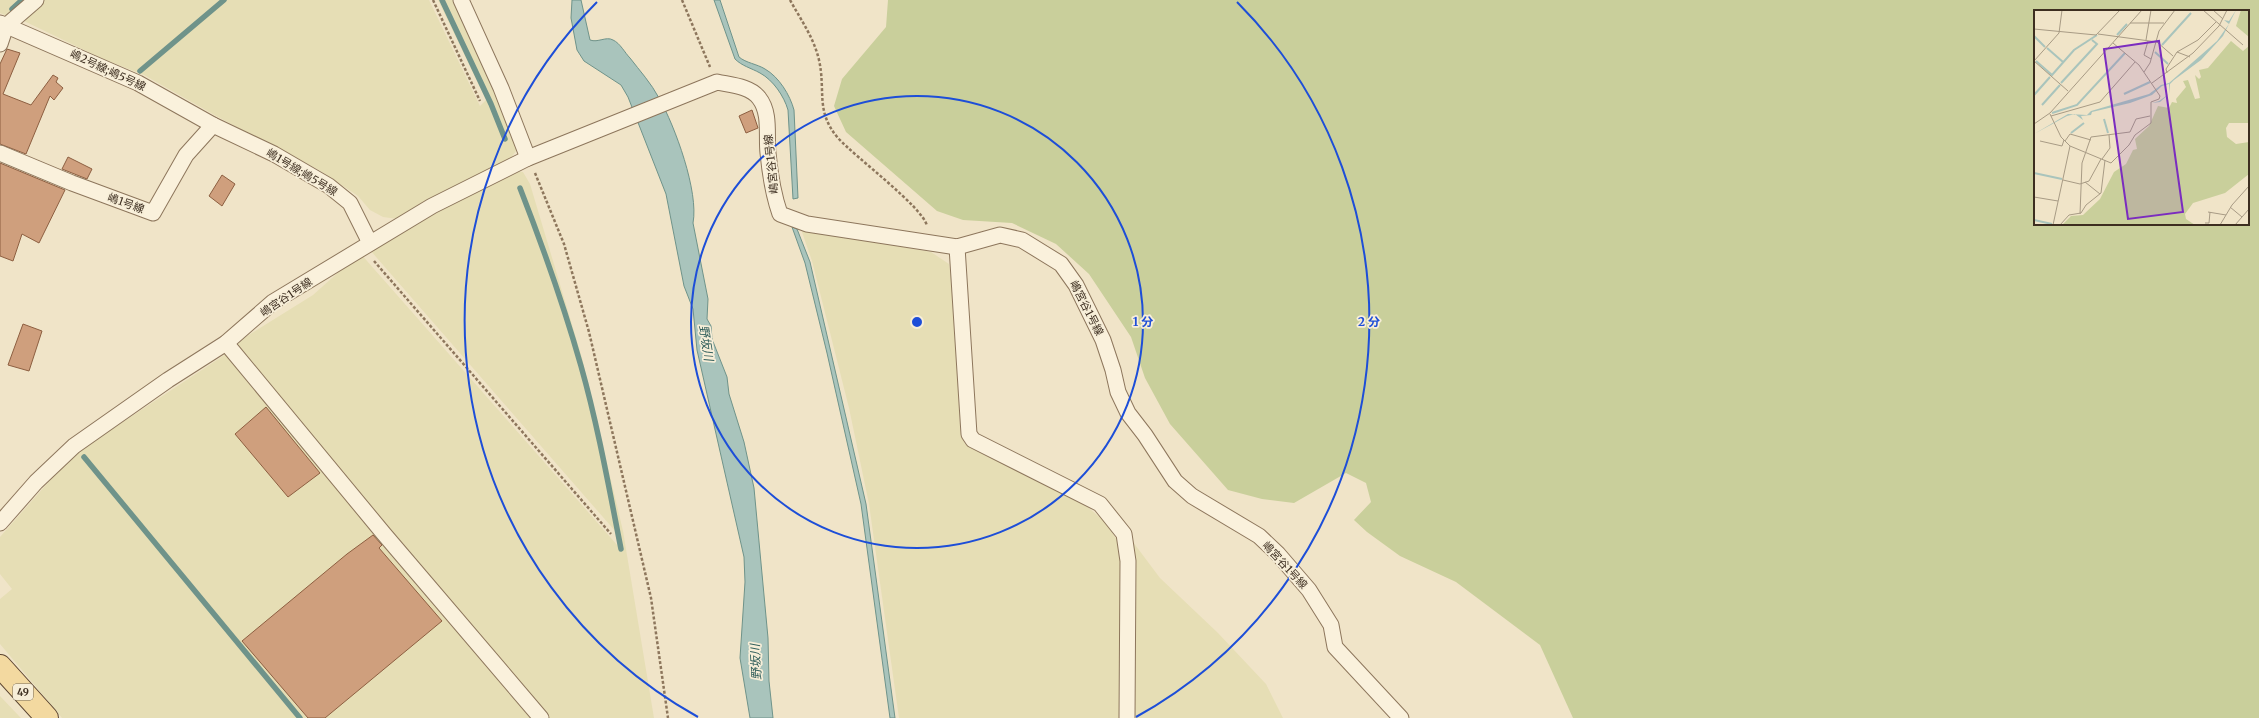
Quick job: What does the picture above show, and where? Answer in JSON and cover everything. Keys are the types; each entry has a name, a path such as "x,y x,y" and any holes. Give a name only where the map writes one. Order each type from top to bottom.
{"main road":[{"name":"49","path":"0,666 47,718"}],"street":[{"path":"0,44 3,24 36,0"},
{"path":"461,0 501,88 528,158"},
{"name":"嶋2号線;嶋5号線","path":"3,24 138,83 213,125"},
{"name":"嶋宮谷1号線","path":"0,523 36,482 74,446 168,380 226,343 274,302 366,245 432,206 528,158 716,82 741,86 759,98 767,120 768,151 774,197 780,214 807,224 957,247 1000,235 1022,240 1061,264 1076,285 1103,340 1113,370 1118,392 1128,413 1145,435 1175,481 1192,496 1259,536 1278,554 1309,590 1331,625 1335,647 1401,718"},
{"name":"嶋1号線","path":"0,153 72,183 153,213 186,155 213,125"},
{"name":"嶋1号線;嶋5号線","path":"213,125 274,154 329,186 350,203 366,245"},
{"path":"957,247 969,434 973,440 1100,504 1124,534 1128,561 1127,718"},
{"path":"226,343 389,540 541,718"}],"path":[{"path":"433,0 480,101"},
{"path":"682,0 716,82"},
{"path":"790,0 813,41 820,62 822,105 825,119 838,138 926,221 932,244"},
{"path":"528,158 564,244 589,332 651,598 668,718"},
{"path":"366,245 611,534"}],"shaded area":[{"path":"0,0 30,0 10,17 0,13"},
{"path":"43,0 429,0 480,106 486,100 438,0 455,0 482,58 516,142 516,151 511,158 398,219 383,217 370,210 358,196 319,170 218,117 144,75 103,59 24,21 24,16"},
{"path":"516,171 523,172 530,184 582,358 623,531 654,718 547,718 237,350 239,341 313,295 360,253 618,546 616,532 370,250 370,245"},
{"path":"801,229 931,252 949,264 953,290 960,425 961,436 965,444 1082,502 1105,522 1119,543 1122,554 1119,718 899,718 869,504 849,408 812,261"},
{"path":"226,354 535,718 62,718 0,644 0,599 12,589 0,574 0,537 60,469 85,447"},
{"path":"1133,542 1160,578 1218,633 1266,684 1283,718 1133,718"},
{"path":"0,696 19,716 21,718 0,718"}],"green space":[{"path":"888,0 2259,0 2259,718 1573,718 1540,645 1456,582 1400,556 1367,532 1354,520 1371,502 1366,483 1346,473 1294,503 1262,499 1228,490 1170,424 1145,378 1131,337 1089,274 1056,244 1012,223 963,220 937,211 846,132 834,106 842,79 886,27"}],"water":[{"name":"野坂川","path":"572,0 581,0 590,40 596,41 610,39 616,41 649,82 672,125 684,159 692,194 694,210 693,223 708,299 707,319 711,326 712,339 727,377 729,394 744,442 754,488 768,638 769,681 773,718 750,718 740,658 745,582 744,557 697,350 693,309 684,286 666,194 628,97 621,85 584,61 577,50 571,18"},
{"path":"714,0 720,0 739,57 770,72 790,98 794,110 798,198 793,199 788,110 786,105 781,94 765,76 735,59"},
{"path":"792,227 797,229 810,262 866,504 895,718 890,718 861,504 805,263"}],"building":[{"path":"7,49 20,53 3,94 31,105 53,75 58,78 56,82 63,88 54,100 50,96 26,154 0,144 0,64"},
{"path":"752,110 758,128 746,133 739,116"},
{"path":"68,157 92,169 87,179 62,169"},
{"path":"0,163 65,190 39,243 22,234 13,261 0,256"},
{"path":"222,175 235,184 222,206 209,196"},
{"path":"23,324 42,331 29,371 8,365"},
{"path":"266,407 320,473 288,497 235,434"},
{"path":"373,535 382,545 379,548 442,621 325,718 308,718 242,641 347,554"}],"waterway":[{"path":"12,9 22,0"},
{"path":"140,71 224,0"},
{"path":"442,0 491,104 505,139"},
{"path":"520,188 553,277 581,366 598,434 621,549"},
{"path":"84,457 300,718"}]}
